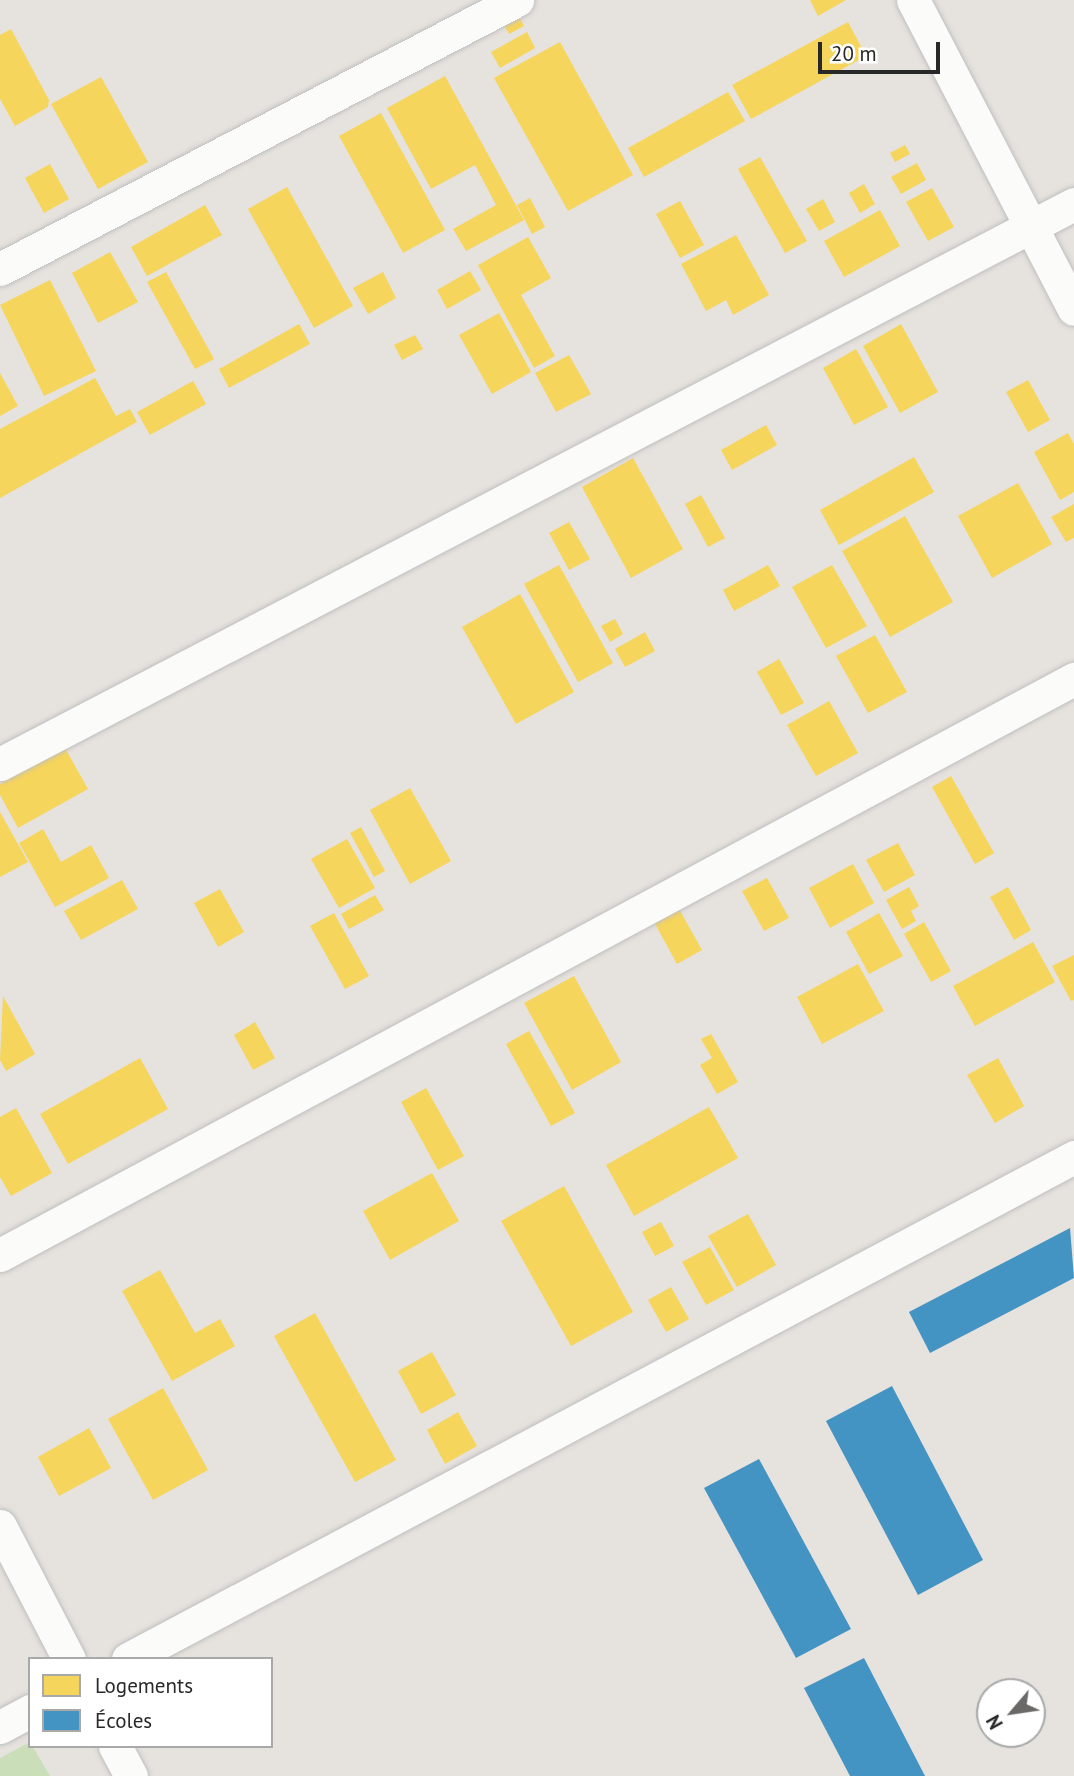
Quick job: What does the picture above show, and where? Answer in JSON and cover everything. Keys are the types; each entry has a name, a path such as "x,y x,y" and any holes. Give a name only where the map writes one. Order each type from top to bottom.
{"street":[{"path":"0,269 517,0"},
{"path":"914,0 1074,309"},
{"path":"0,764 1074,204"},
{"path":"0,1255 1074,679"},
{"path":"132,1657 1074,1157"},
{"path":"0,1526 68,1657"},
{"path":"0,1727 28,1712"},
{"path":"116,1748 131,1776"}],"green space":[{"path":"28,1743 28,1748 34,1748 50,1776 0,1776 0,1758"}],"building: Logements":[{"path":"810,0 846,0 818,16"},
{"path":"518,15 524,26 509,34 503,23"},
{"path":"848,22 866,56 751,119 732,85"},
{"path":"11,29 49,100 48,107 15,126 0,99 0,35"},
{"path":"527,32 535,48 500,68 491,52"},
{"path":"560,42 633,175 568,211 494,78"},
{"path":"445,76 524,220 466,251 453,229 496,205 475,165 431,189 387,108"},
{"path":"101,77 148,162 98,189 51,104"},
{"path":"728,92 745,121 644,177 628,148"},
{"path":"381,113 445,230 403,253 339,136"},
{"path":"905,145 910,154 895,162 890,153"},
{"path":"760,157 807,241 785,253 738,169"},
{"path":"917,163 926,180 901,194 891,177"},
{"path":"50,164 69,199 44,213 25,178"},
{"path":"864,184 875,204 860,213 849,193"},
{"path":"287,187 353,306 314,328 248,209"},
{"path":"932,188 954,227 928,241 906,202"},
{"path":"530,198 545,227 532,234 517,205"},
{"path":"823,199 835,222 819,231 806,209"},
{"path":"680,201 704,245 680,258 656,214"},
{"path":"205,205 222,235 147,276 131,247"},
{"path":"880,210 900,246 844,277 824,241"},
{"path":"736,235 769,295 733,315 726,300 706,311 681,264"},
{"path":"528,237 551,278 521,295 555,356 534,368 478,265"},
{"path":"110,252 138,302 98,323 72,273"},
{"path":"470,271 481,290 447,309 437,290"},
{"path":"166,272 214,359 195,369 147,282"},
{"path":"383,272 396,298 368,314 353,288"},
{"path":"50,280 96,371 44,396 0,305"},
{"path":"499,313 531,372 492,394 459,335"},
{"path":"299,324 310,344 229,388 219,369"},
{"path":"901,324 938,392 900,413 863,346"},
{"path":"415,335 423,349 402,360 394,345"},
{"path":"856,349 888,407 854,425 823,368"},
{"path":"569,355 591,394 556,412 535,373"},
{"path":"0,373 18,406 0,416"},
{"path":"95,378 116,416 130,409 137,422 0,498 0,429"},
{"path":"1028,380 1050,420 1028,432 1006,392"},
{"path":"193,381 206,404 150,435 137,412"},
{"path":"766,425 777,445 732,470 721,450"},
{"path":"1068,433 1074,444 1074,492 1060,500 1034,452"},
{"path":"914,457 934,492 839,545 820,510"},
{"path":"633,458 683,549 631,578 582,487"},
{"path":"1018,483 1052,544 992,578 958,516"},
{"path":"701,495 725,538 708,547 685,504"},
{"path":"1074,504 1074,538 1066,542 1051,517"},
{"path":"905,516 953,602 890,637 842,551"},
{"path":"569,522 590,559 569,570 549,533"},
{"path":"559,565 613,663 578,682 524,584"},
{"path":"768,565 780,586 734,611 723,590"},
{"path":"832,565 867,626 826,648 792,587"},
{"path":"520,594 574,692 516,724 462,627"},
{"path":"615,619 623,634 610,642 601,626"},
{"path":"645,632 655,651 625,667 615,649"},
{"path":"875,635 907,692 868,713 836,656"},
{"path":"779,659 804,703 781,715 757,672"},
{"path":"829,701 858,753 816,776 787,725"},
{"path":"65,748 88,789 18,828 0,795 0,784"},
{"path":"951,776 994,853 975,864 932,787"},
{"path":"410,788 451,861 410,884 370,810"},
{"path":"0,812 28,862 0,877"},
{"path":"361,827 385,871 374,877 350,833"},
{"path":"43,829 61,862 91,845 109,878 55,907 19,843"},
{"path":"347,839 375,888 339,908 311,859"},
{"path":"898,843 915,875 884,892 866,860"},
{"path":"853,864 874,903 830,928 809,888"},
{"path":"767,878 789,918 764,931 742,891"},
{"path":"122,880 138,909 81,940 64,911"},
{"path":"909,887 919,906 911,911 916,921 902,929 886,900"},
{"path":"1008,887 1031,930 1014,940 990,897"},
{"path":"220,889 244,932 218,947 194,903"},
{"path":"375,895 384,910 349,929 341,914"},
{"path":"679,909 702,950 677,964 654,922"},
{"path":"334,913 369,976 345,989 310,926"},
{"path":"879,913 903,956 869,974 846,932"},
{"path":"924,922 951,971 931,982 904,934"},
{"path":"1033,942 1055,982 975,1026 953,986"},
{"path":"1074,955 1074,1000 1071,1001 1052,966"},
{"path":"858,964 884,1011 822,1044 797,997"},
{"path":"574,976 621,1062 572,1090 524,1003"},
{"path":"3,996 35,1054 6,1071 0,1060"},
{"path":"255,1022 275,1058 253,1070 234,1035"},
{"path":"529,1031 575,1113 551,1126 506,1044"},
{"path":"711,1034 738,1082 717,1094 700,1065 712,1058 701,1039"},
{"path":"140,1058 168,1109 68,1164 40,1114"},
{"path":"998,1058 1024,1106 995,1123 967,1075"},
{"path":"426,1088 464,1156 438,1170 401,1102"},
{"path":"709,1107 738,1158 634,1216 606,1165"},
{"path":"16,1108 52,1173 11,1196 0,1177 0,1117"},
{"path":"432,1173 459,1221 390,1260 363,1211"},
{"path":"564,1186 633,1312 571,1346 501,1221"},
{"path":"748,1214 776,1265 737,1287 708,1236"},
{"path":"661,1222 674,1246 655,1256 642,1232"},
{"path":"710,1247 734,1290 706,1305 682,1262"},
{"path":"160,1270 195,1333 220,1319 235,1346 172,1381 122,1291"},
{"path":"671,1287 689,1319 666,1332 648,1300"},
{"path":"315,1313 396,1460 355,1482 274,1336"},
{"path":"432,1352 456,1395 421,1414 398,1371"},
{"path":"163,1388 208,1470 153,1500 108,1419"},
{"path":"458,1412 477,1446 445,1464 427,1430"},
{"path":"89,1428 111,1468 59,1496 38,1457"}],"building: Écoles":[{"path":"1070,1228 1074,1278 930,1353 909,1312"},
{"path":"892,1386 983,1560 918,1595 826,1421"},
{"path":"759,1459 851,1629 796,1658 704,1488"},
{"path":"864,1658 925,1776 850,1776 804,1688"}]}
